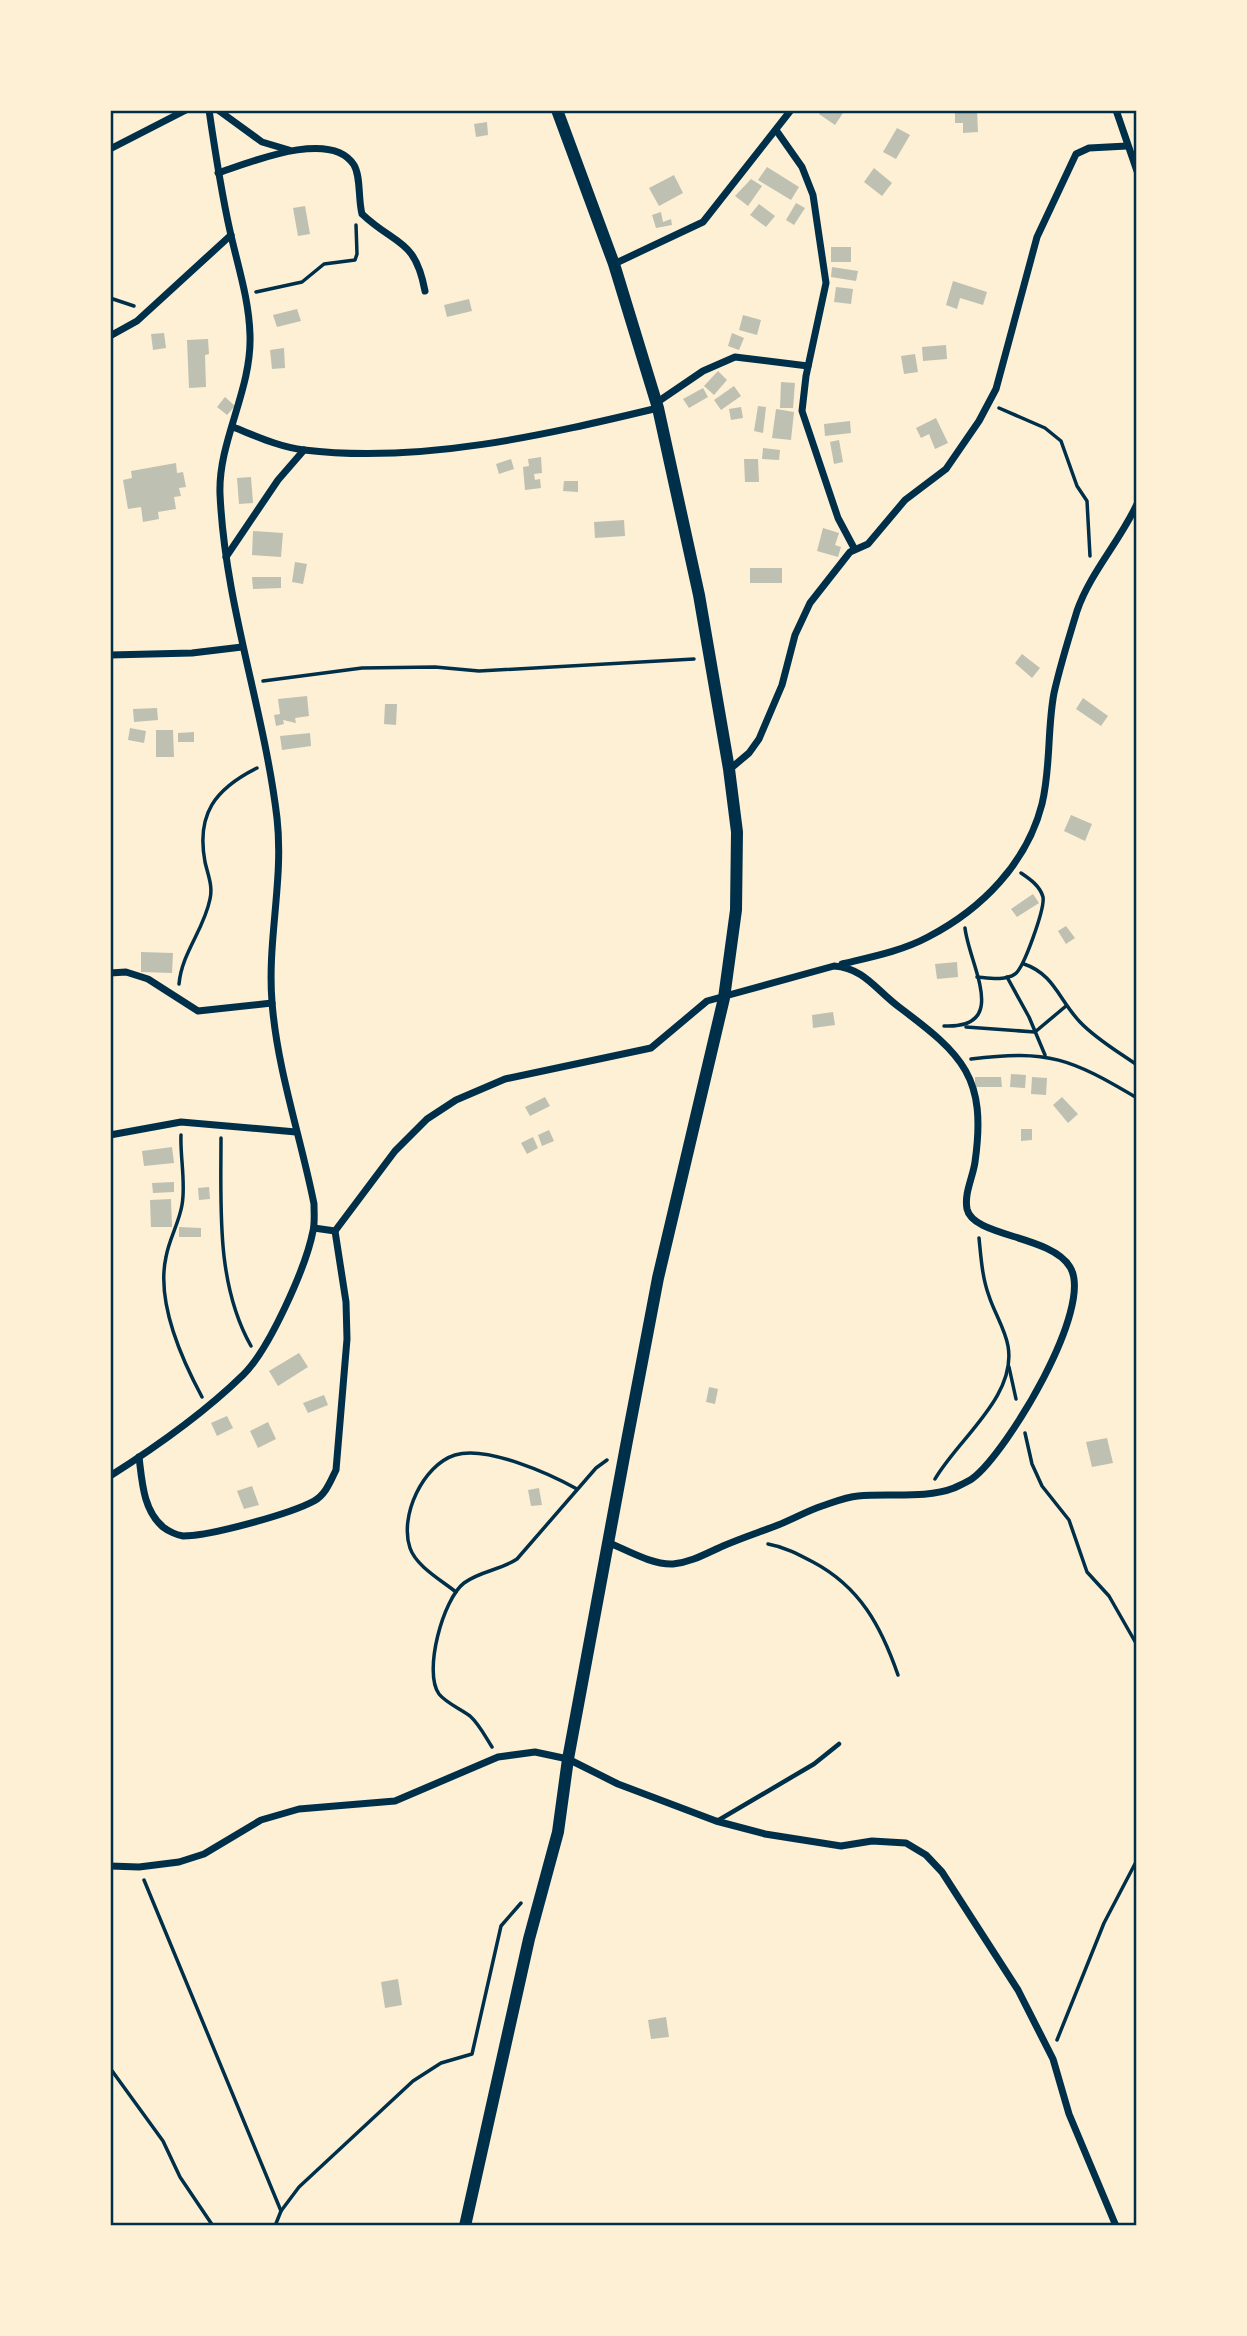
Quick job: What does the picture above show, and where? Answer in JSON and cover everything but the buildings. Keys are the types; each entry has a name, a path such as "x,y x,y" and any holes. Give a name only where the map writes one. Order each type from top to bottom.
{"street":[{"path":"110,149 186,110"},
{"path":"111,1474 139,1457 244,1374 257,1357 293,1287 314,1228 314,1205 296,1132 272,1003 273,919 279,876 277,820 268,762 225,558 220,490 233,428 243,398 251,338 247,295 218,173 209,110"},
{"path":"218,110 262,142 289,150"},
{"path":"465,2226 540,1897 558,1832 568,1759 607,1542 658,1278 724,998 736,910 737,832 729,769 710,659 657,405 614,264 557,110"},
{"path":"614,264 703,222 791,110"},
{"path":"1116,110 1137,171"},
{"path":"776,130 802,167 813,195 820,227 826,283 808,366 802,411 838,518 854,548"},
{"path":"729,769 749,753 759,739 782,685 795,635 810,603 854,548 868,544 905,500 946,469 988,404 996,389 1037,237 1076,154 1089,148 1127,146"},
{"path":"218,173 289,150 320,149 343,154 354,165 362,214 410,249 420,266 425,291"},
{"path":"110,336 150,311 231,235"},
{"path":"233,428 303,450 376,452 437,449 589,424 657,405 703,371 735,357 808,366"},
{"path":"225,558 278,480 303,450"},
{"path":"139,1457 144,1493 152,1514 164,1527 180,1536 204,1534 315,1500 327,1490 336,1470 347,1339 346,1302 335,1231 395,1151 427,1119 456,1100 505,1079 651,1048 695,1008 707,1001 905,946 928,937 963,915 1013,869 1031,839 1042,804 1049,766 1054,694 1078,608 1137,504"},
{"path":"110,656 192,653 242,647"},
{"path":"607,1542 647,1559 672,1564 699,1558 819,1507 855,1496 927,1493 951,1489 972,1479 1022,1418 1039,1390 1058,1346 1070,1313 1075,1283 1070,1267 1054,1251 1030,1239 978,1224 967,1212 966,1197 975,1165 979,1128 970,1074 961,1060 921,1024 886,998 867,977 849,967 834,966"},
{"path":"110,973 126,972 148,979 198,1011 272,1003"},
{"path":"110,1135 181,1122 296,1132"},
{"path":"314,1228 335,1231"},
{"path":"110,1866 139,1867 179,1862 204,1854 261,1820 299,1810 394,1801 498,1757 535,1752 568,1759 618,1784 716,1821 765,1835 841,1846 872,1841 906,1843 926,1855 942,1872 1018,1990 1053,2059 1069,2114 1116,2226"}],"lane":[{"path":"716,1821 814,1764 839,1744"}],"path":[{"path":"247,295 302,282 324,264 355,260 356,224 362,214"},
{"path":"110,298 150,311"},
{"path":"988,404 1045,428 1061,441 1077,485 1087,501 1091,582"},
{"path":"252,683 362,668 435,667 479,671 632,660 710,659"},
{"path":"178,998 184,958 211,896 205,840 206,819 211,804 229,783 268,762"},
{"path":"977,977 1007,977 1016,974 1024,964 1042,908 1042,897 1037,885 1013,869"},
{"path":"963,915 982,994 980,1012 973,1023 964,1027"},
{"path":"1024,964 1045,975 1055,985 1066,1006 1093,1035 1137,1065"},
{"path":"1007,977 1045,1055"},
{"path":"921,1024 1035,1032 1066,1006"},
{"path":"961,1060 1003,1055 1045,1055 1097,1074 1137,1098"},
{"path":"181,1122 182,1203 165,1260 165,1284 169,1316 190,1375 206,1406"},
{"path":"221,1124 222,1220 230,1300 257,1357"},
{"path":"978,1224 987,1292 1008,1344 1009,1367 1032,1464 1042,1486 1069,1520 1087,1572 1117,1608 1137,1645"},
{"path":"927,1493 949,1459 981,1420 1004,1383 1009,1367"},
{"path":"498,1757 471,1717 439,1693 434,1678 439,1629 456,1592 464,1583 504,1568 517,1559 596,1468 626,1446"},
{"path":"456,1592 416,1559 410,1549 407,1532 411,1511 428,1473 456,1454 470,1453 533,1468 577,1489"},
{"path":"759,1544 783,1547 799,1554 827,1569 853,1590 870,1611 898,1675"},
{"path":"1053,2059 1059,2035 1104,1923 1137,1860"},
{"path":"139,1867 281,2211"},
{"path":"275,2226 281,2211 299,2187 352,2134 386,2109 413,2081 441,2063 472,2054 501,1926 520,1903 540,1897"},
{"path":"110,2068 163,2141 180,2177 213,2226"}]}
